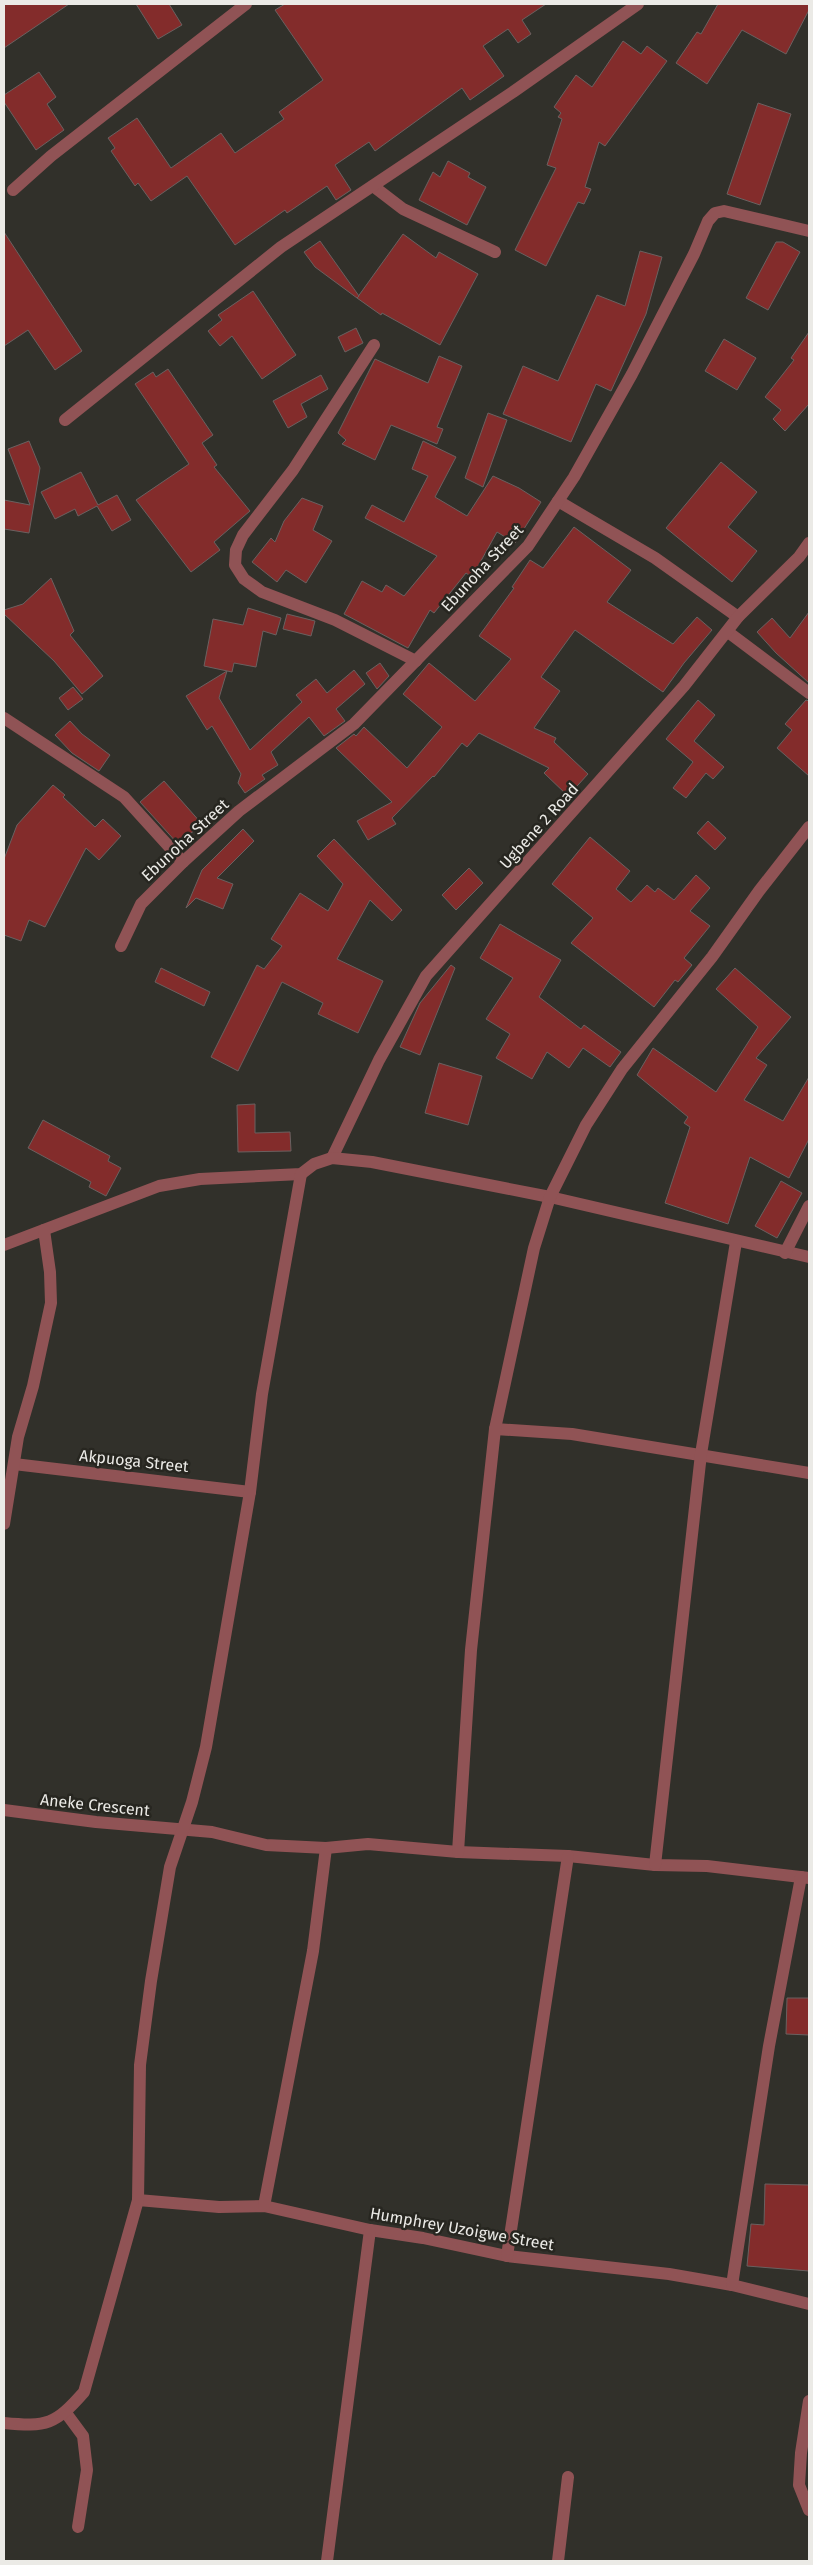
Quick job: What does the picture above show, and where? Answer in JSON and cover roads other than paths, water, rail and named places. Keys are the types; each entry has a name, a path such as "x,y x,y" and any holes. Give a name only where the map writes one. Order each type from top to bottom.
{"street":[{"path":"13,190 51,156 246,4"},
{"path":"64,420 281,247 513,92 638,4"},
{"path":"373,186 404,209 495,252"},
{"name":"Ebunoha Street","path":"121,946 141,904 183,862 238,811 354,724 528,546 574,477 632,374 694,254 708,221 715,213 724,211 809,230"},
{"path":"374,345 293,470 243,534 236,550 235,564 244,579 262,592 335,620 416,661"},
{"path":"558,501 655,558 738,617"},
{"name":"Ugbene 2 Road","path":"332,1158 379,1060 426,976 684,686 738,617 799,557 809,543"},
{"path":"728,632 809,693"},
{"path":"4,718 124,797 183,862"},
{"path":"458,1852 471,1650 495,1429 534,1248 550,1197 586,1125 622,1069 706,964 809,827"},
{"path":"4,1245 159,1186 200,1179 302,1174 314,1164 332,1158 372,1162 550,1197 736,1242 809,1257"},
{"path":"4,2423 44,2424 66,2413 84,2392 138,2200 140,2065 170,1867 206,1747 250,1492 262,1394 302,1174"},
{"path":"785,1253 809,1206"},
{"path":"4,1524 18,1437 33,1386 51,1303 50,1272 44,1230"},
{"path":"655,1866 701,1454 736,1242"},
{"path":"495,1429 572,1434 809,1472"},
{"name":"Akpuoga Street","path":"14,1464 250,1492"},
{"name":"Aneke Crescent","path":"4,1810 182,1831 212,1832 266,1845 326,1848 368,1844 458,1852 568,1856 655,1866 707,1866 805,1878"},
{"path":"264,2206 314,1951 326,1848"},
{"path":"507,2256 568,1856"},
{"path":"732,2285 769,2046 805,1878"},
{"name":"Humphrey Uzoigwe Street","path":"138,2200 219,2208 264,2206 370,2230 423,2238 507,2256 669,2274 732,2285 809,2304"},
{"path":"327,2561 370,2230"},
{"path":"809,2401 801,2453 800,2485 809,2510"},
{"path":"66,2413 83,2436 88,2470 78,2528"},
{"path":"558,2561 568,2477"}]}
